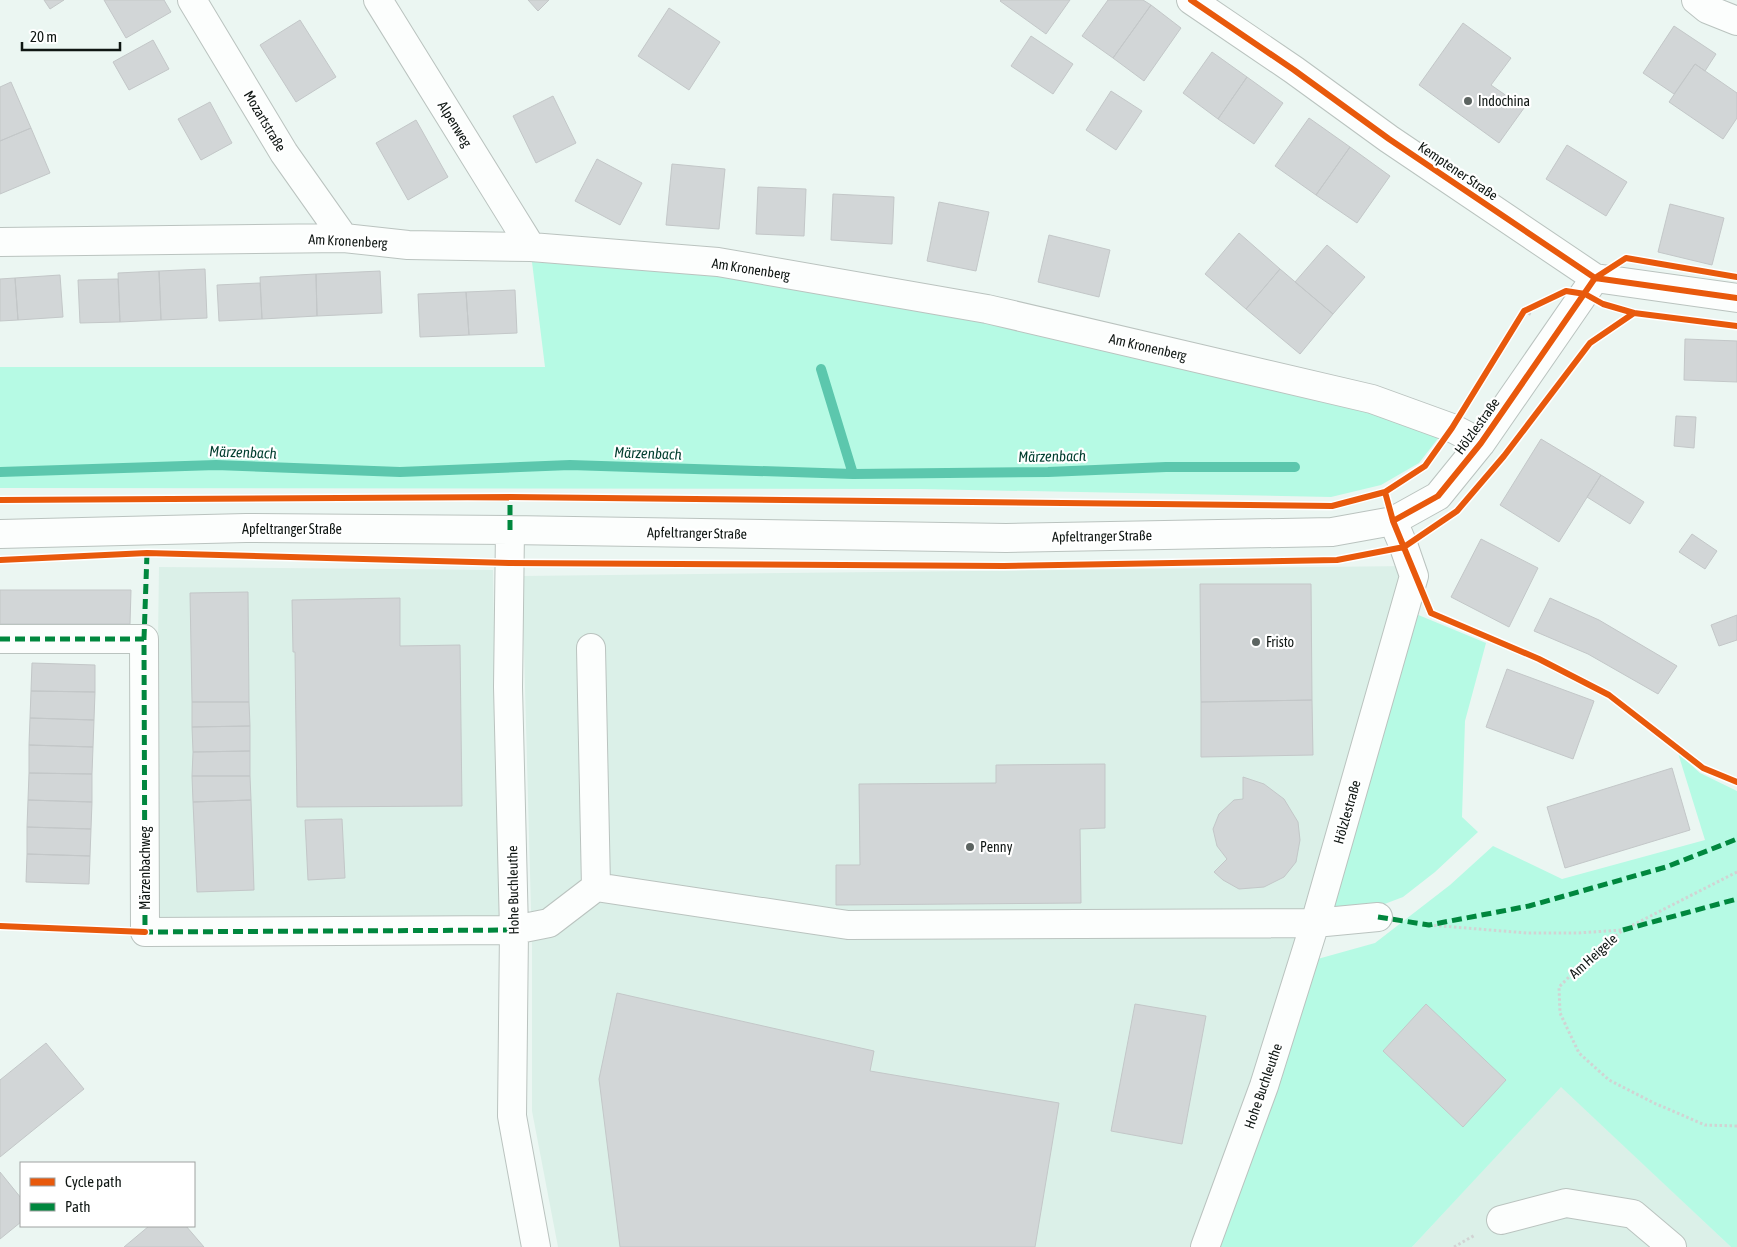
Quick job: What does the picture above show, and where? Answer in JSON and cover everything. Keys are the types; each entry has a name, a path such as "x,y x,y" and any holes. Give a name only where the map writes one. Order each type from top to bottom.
{"street":[{"name":"Mozartstraße","path":"192,0 284,153 344,238"},
{"name":"Alpenweg","path":"378,0 531,247"},
{"name":"Kemptener Straße","path":"1191,0 1294,70 1389,139 1595,278 1737,298"},
{"path":"1696,0 1707,9 1737,21"},
{"name":"Am Kronenberg","path":"0,242 344,238 408,244 531,247 718,262 987,309 1372,399 1452,428 1481,443"},
{"name":"Hölzlestraße","path":"1315,923 1414,576 1393,521 1438,496 1481,443 1595,278"},
{"name":"Apfeltranger Straße","path":"0,534 246,528 1006,538 1332,532 1393,521"},
{"name":"Hohe Buchleuthe","path":"510,530 508,687 514,930 512,1116 536,1247"},
{"name":"Märzenbachweg","path":"0,639 144,639 145,932 514,930"},
{"path":"591,648 596,887"},
{"path":"514,930 549,923 596,887 848,925 1315,923 1378,916"},
{"name":"Hohe Buchleuthe","path":"1205,1247 1264,1086 1315,923"},
{"path":"1501,1220 1566,1203 1633,1214 1672,1247"}],"path":[{"path":"1623,930 1737,872"}],"shaded area":[{"path":"1410,566 1310,920 1199,1247 558,1247 532,1111 532,947 522,576"},
{"path":"159,567 493,570 499,922 154,925"},
{"path":"1561,1086 1731,1247 1412,1247"}],"green space":[{"path":"532,262 711,274 984,320 1310,393 1443,432 1419,463 1381,485 1331,497 920,489 0,488 0,367 545,367"},
{"path":"1416,614 1486,643 1465,721 1462,817 1478,832 1435,872 1403,897 1374,908 1345,913 1327,907"},
{"path":"1678,753 1700,773 1737,791 1737,1247 1731,1247 1561,1087 1412,1247 1214,1247 1314,960 1375,943 1450,885 1493,846 1562,879 1705,840"}],"building":[{"path":"44,0 64,0 50,9"},
{"path":"104,0 164,0 171,12 126,38"},
{"path":"528,0 549,0 538,11"},
{"path":"1001,0 1070,0 1046,34"},
{"path":"1108,0 1143,0 1151,5 1113,58 1082,36"},
{"path":"1151,5 1181,28 1144,81 1113,58"},
{"path":"669,8 720,42 689,90 638,56"},
{"path":"300,20 336,77 296,102 260,45"},
{"path":"1463,23 1511,58 1491,85 1524,108 1499,143 1419,85"},
{"path":"1674,26 1716,54 1705,71 1695,64 1674,94 1643,73"},
{"path":"1031,36 1073,64 1053,94 1011,66"},
{"path":"153,40 169,69 129,90 113,62"},
{"path":"1212,52 1247,77 1218,119 1183,93"},
{"path":"1695,64 1737,93 1737,118 1723,139 1669,102"},
{"path":"1247,77 1283,103 1254,144 1218,119"},
{"path":"11,82 31,128 0,141 0,87"},
{"path":"1111,91 1142,111 1116,150 1086,130"},
{"path":"553,96 576,143 536,163 513,116"},
{"path":"210,102 232,143 201,160 178,119"},
{"path":"1309,118 1350,147 1316,195 1275,166"},
{"path":"416,120 448,177 408,200 376,143"},
{"path":"31,128 50,173 0,194 0,141"},
{"path":"1567,145 1627,182 1606,216 1546,179"},
{"path":"1350,147 1390,176 1357,223 1316,195"},
{"path":"597,159 642,183 620,225 575,201"},
{"path":"672,164 725,169 719,229 666,225"},
{"path":"758,187 806,189 804,236 756,234"},
{"path":"833,194 894,197 892,244 831,240"},
{"path":"939,202 989,212 976,271 927,261"},
{"path":"1670,204 1724,218 1712,265 1658,252"},
{"path":"1239,233 1280,269 1246,309 1205,274"},
{"path":"1049,235 1110,250 1099,297 1038,282"},
{"path":"1327,245 1365,277 1333,314 1295,282"},
{"path":"205,269 207,318 161,320 159,271"},
{"path":"1280,269 1333,314 1300,354 1246,309"},
{"path":"159,271 161,320 120,322 118,273"},
{"path":"380,271 382,313 317,316 316,274"},
{"path":"316,274 317,316 262,319 260,277"},
{"path":"60,275 63,317 18,320 15,278"},
{"path":"15,278 18,320 0,321 0,279"},
{"path":"118,279 120,322 80,323 78,280"},
{"path":"260,283 262,319 219,321 217,285"},
{"path":"515,290 517,333 469,335 466,292"},
{"path":"466,292 469,335 420,337 418,294"},
{"path":"1685,339 1737,341 1737,382 1684,380"},
{"path":"1676,416 1696,417 1694,448 1674,446"},
{"path":"1541,439 1601,475 1559,542 1500,505"},
{"path":"1601,475 1644,502 1630,524 1587,497"},
{"path":"1692,534 1717,551 1705,569 1679,552"},
{"path":"1481,539 1538,568 1509,627 1451,597"},
{"name":"Fristo","path":"1200,584 1311,584 1312,700 1201,702"},
{"path":"0,590 131,590 130,624 0,624"},
{"path":"248,592 249,702 192,702 190,593"},
{"path":"400,598 400,646 460,645 462,806 297,807 295,652 293,652 292,600"},
{"path":"1550,598 1599,620 1677,666 1658,694 1588,654 1534,631"},
{"path":"1737,615 1737,640 1719,646 1711,625"},
{"path":"32,663 95,665 95,692 31,691"},
{"path":"1507,669 1594,701 1573,759 1486,727"},
{"path":"31,691 95,692 94,720 30,718"},
{"path":"1312,700 1313,755 1201,757 1201,702"},
{"path":"192,702 249,702 250,726 192,727"},
{"path":"30,718 94,720 93,747 29,745"},
{"path":"250,726 250,751 193,752 192,727"},
{"path":"29,745 93,747 92,774 29,773"},
{"path":"250,751 250,776 192,776 193,752"},
{"name":"Penny","path":"1105,764 1105,828 1080,829 1081,903 836,905 836,865 860,865 859,784 996,783 996,765"},
{"path":"1672,768 1690,830 1565,868 1547,807"},
{"path":"29,773 92,774 92,802 28,800"},
{"path":"192,776 250,776 251,800 193,802"},
{"path":"1243,777 1264,784 1284,799 1298,822 1300,840 1296,862 1284,877 1264,887 1239,889 1223,880 1214,872 1227,859 1217,846 1213,829 1219,814 1234,800 1243,799"},
{"path":"28,800 92,802 91,829 27,827"},
{"path":"251,800 254,890 197,892 193,802"},
{"path":"342,819 345,878 308,880 305,820"},
{"path":"27,827 91,829 90,856 27,854"},
{"path":"27,854 90,856 89,884 26,882"},
{"path":"617,993 874,1051 870,1071 1059,1103 1035,1247 620,1247 599,1079"},
{"path":"1135,1004 1206,1016 1182,1144 1111,1131"},
{"path":"1426,1004 1506,1080 1463,1127 1383,1051"},
{"path":"46,1043 84,1089 0,1157 0,1080"},
{"path":"0,1172 20,1197 20,1223 0,1239"},
{"path":"148,1227 187,1227 204,1247 124,1247"}],"waterway":[{"path":"821,369 853,474"},
{"name":"Märzenbach","path":"0,472 216,465 400,472 570,465 853,474 1048,472 1166,467 1295,467"}],"marked path":[{"path":"510,497 510,530"},
{"path":"144,639 147,553"},
{"path":"0,639 144,639 145,932 514,930"},
{"path":"1378,917 1429,925 1529,906 1666,867 1737,839"},
{"path":"1623,930 1737,899"}],"cycle path":[{"path":"1191,0 1294,70 1389,139 1595,278 1737,298"},
{"path":"1393,521 1438,496 1481,443 1595,278 1626,258 1737,277"},
{"path":"0,500 510,497 1332,506 1385,492 1425,466 1452,428 1524,311 1566,291 1585,294 1603,304 1634,313"},
{"path":"0,560 147,553 509,563 1004,566 1337,560 1404,547 1457,511 1504,456 1590,343 1634,313 1737,326"},
{"path":"1385,492 1393,521 1431,613 1539,659 1609,695 1703,768 1737,782"},
{"path":"0,926 145,932"}],"place":[{"name":"Indochina","path":"1468,101"},
{"name":"Fristo","path":"1256,642"},
{"name":"Penny","path":"970,847"}]}
